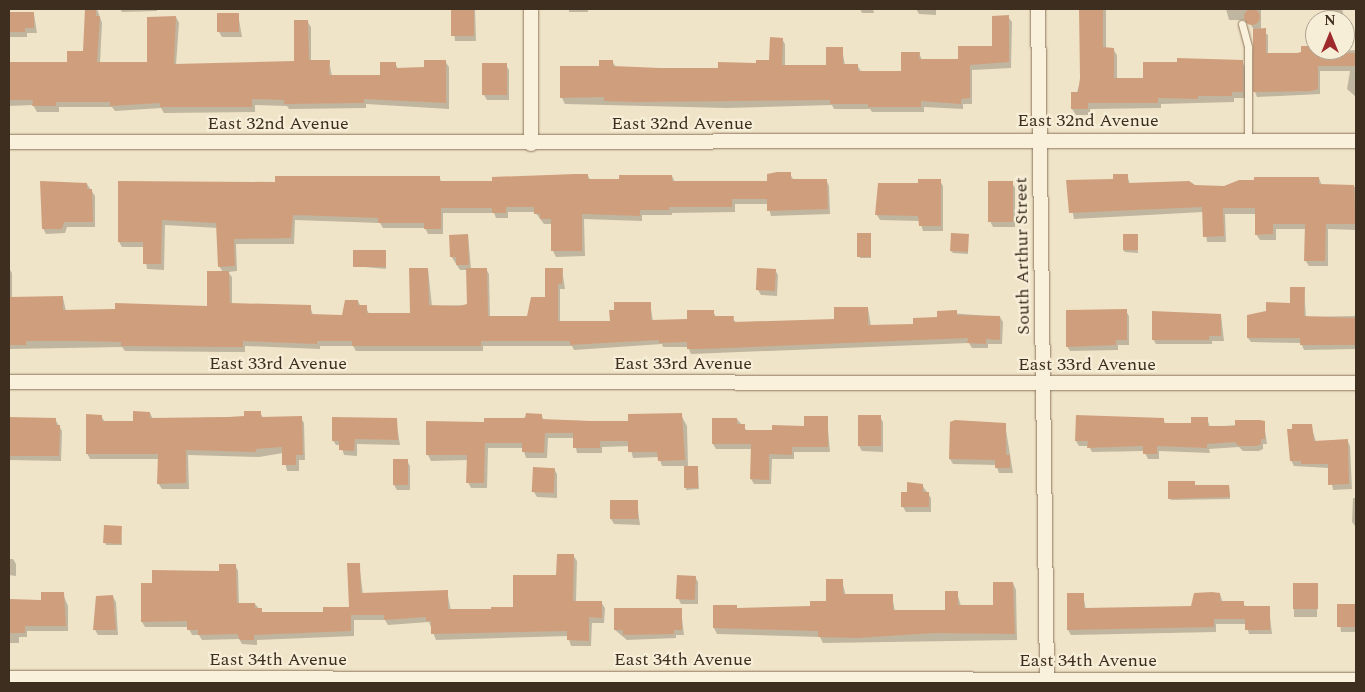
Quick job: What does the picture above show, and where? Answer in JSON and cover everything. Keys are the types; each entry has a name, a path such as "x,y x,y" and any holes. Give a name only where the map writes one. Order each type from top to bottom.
{"street":[{"path":"531,9 531,144"},
{"name":"South Arthur Street","path":"1038,9 1047,682"},
{"name":"East 32nd Avenue","path":"9,142 531,144 1040,140 1356,141"},
{"name":"East 33rd Avenue","path":"9,382 1356,383"},
{"name":"East 34th Avenue","path":"9,678 1047,682 1356,680"}],"lane":[{"path":"1242,24 1248,47 1248,140"}],"building":[{"path":"85,9 96,9 96,16 100,16 97,62 147,62 147,17 176,16 174,64 294,61 294,20 308,20 309,60 330,60 329,75 380,75 380,62 396,62 396,68 424,67 424,60 446,60 446,103 364,99 364,103 284,104 284,100 252,99 252,107 160,107 160,103 110,106 110,102 56,102 56,106 32,106 33,100 9,100 9,62 67,62 67,51 83,51"},
{"path":"451,9 474,9 474,36 451,36"},
{"path":"1079,9 1103,9 1103,47 1114,48 1114,78 1143,78 1143,62 1177,62 1177,58 1243,60 1243,92 1232,92 1232,96 1198,96 1198,99 1158,98 1158,103 1088,103 1088,109 1071,109 1071,92 1078,92 1080,78"},
{"path":"1249,9 1255,9 1260,14 1258,23 1249,25 1244,20 1244,14"},
{"path":"9,12 34,12 34,28 25,28 25,32 9,32"},
{"path":"217,13 239,13 239,32 217,32"},
{"path":"1009,15 1009,62 970,65 970,98 961,99 961,104 921,101 921,107 868,107 868,104 830,104 830,100 635,102 604,101 604,97 560,98 560,66 599,66 599,60 613,60 613,66 660,68 718,68 718,62 756,63 756,60 769,60 770,37 783,38 782,65 826,65 826,47 843,47 843,64 858,64 858,71 901,71 901,52 920,52 919,59 958,59 958,46 992,46 992,16"},
{"path":"1266,28 1266,53 1297,53 1301,52 1301,46 1305,46 1305,60 1355,60 1356,53 1356,66 1318,66 1318,89 1311,91 1253,92 1253,29"},
{"path":"482,63 507,63 507,95 482,95"},
{"path":"791,172 791,179 827,179 828,209 767,211 767,199 732,199 732,207 669,207 669,210 640,210 640,216 582,214 582,251 551,251 551,219 540,219 540,214 534,214 534,207 506,207 506,213 492,213 492,208 441,208 441,229 424,229 424,223 378,223 378,218 293,215 291,238 234,239 235,266 218,267 216,223 162,220 161,264 143,264 143,242 118,242 118,181 275,182 275,176 440,176 440,181 492,181 492,177 588,174 588,179 619,179 619,175 672,175 672,181 767,181 767,174"},
{"path":"1113,174 1128,174 1128,183 1189,181 1195,185 1224,186 1239,180 1254,180 1254,177 1319,177 1319,184 1354,185 1356,224 1326,224 1325,261 1304,261 1305,224 1273,224 1273,234 1255,235 1255,208 1223,208 1224,236 1203,237 1202,207 1069,213 1066,180 1113,179"},
{"path":"918,179 941,179 941,226 919,226 918,216 875,215 878,183 918,183"},
{"path":"40,181 87,183 87,189 92,189 93,222 64,222 62,229 42,229"},
{"path":"988,181 1013,181 1013,222 988,222"},
{"path":"857,233 871,233 871,257 857,257"},
{"path":"951,233 969,234 968,252 950,251"},
{"path":"468,234 469,265 456,265 456,257 450,257 449,235"},
{"path":"1123,234 1138,234 1138,250 1123,250"},
{"path":"353,250 386,250 386,267 353,267"},
{"path":"409,268 428,268 429,305 460,306 467,304 466,268 487,268 488,316 527,316 531,297 545,297 545,268 563,268 562,284 558,284 558,321 610,321 609,310 614,310 614,302 651,302 651,320 687,319 687,310 714,310 714,316 734,316 733,322 834,319 834,307 868,307 868,325 913,324 913,318 937,317 937,311 957,310 957,315 1000,316 1000,340 986,339 986,344 967,343 968,338 703,349 687,349 687,342 659,343 659,340 570,345 570,341 481,341 481,346 352,346 352,341 317,341 317,344 243,341 243,347 121,346 121,342 79,341 26,341 26,345 9,345 9,297 63,296 63,310 115,309 115,303 207,306 207,271 229,271 230,303 311,305 311,314 342,315 345,300 358,300 358,305 367,305 367,313 410,313"},
{"path":"757,268 776,269 775,291 756,290"},
{"path":"1290,287 1305,287 1304,316 1356,318 1356,345 1300,345 1300,338 1247,338 1247,315 1266,311 1266,302 1290,303"},
{"path":"1127,309 1127,340 1116,340 1116,345 1066,347 1066,310"},
{"path":"1152,311 1221,314 1221,336 1209,336 1209,340 1152,340"},
{"path":"133,411 150,412 150,418 244,416 244,411 261,411 261,417 302,416 303,455 296,455 296,465 282,465 282,447 256,449 256,452 186,450 186,483 157,484 158,454 86,454 86,414 102,415 102,421 133,421"},
{"path":"526,413 542,414 542,419 628,421 628,414 682,413 685,460 658,461 657,452 628,452 628,441 600,441 600,448 573,448 573,433 545,433 544,453 522,452 522,443 485,443 484,483 466,483 467,455 426,455 426,421 484,422 484,418 525,418"},
{"path":"858,415 881,415 881,446 858,446"},
{"path":"1076,415 1164,418 1164,423 1191,423 1191,417 1208,417 1208,426 1235,426 1235,420 1260,420 1265,421 1265,439 1261,439 1261,444 1256,446 1239,446 1235,442 1207,444 1207,448 1157,446 1157,454 1143,454 1143,446 1087,448 1088,441 1075,441"},
{"path":"804,416 828,416 828,447 792,447 792,455 769,454 769,480 750,479 751,444 712,444 712,418 737,418 737,424 745,424 745,430 772,430 772,425 804,426"},
{"path":"9,417 56,418 56,425 60,425 59,456 9,456"},
{"path":"332,417 397,418 398,440 355,439 354,451 339,450 339,441 332,441"},
{"path":"955,420 1006,423 1006,455 1010,455 1010,468 995,468 995,460 949,459 950,422"},
{"path":"1292,424 1312,424 1314,441 1348,439 1349,484 1328,485 1328,464 1301,464 1301,461 1290,461 1287,429 1292,429"},
{"path":"393,459 408,459 408,485 393,485"},
{"path":"684,466 698,466 698,488 684,488"},
{"path":"533,467 555,468 554,493 532,492"},
{"path":"1168,481 1195,481 1195,485 1229,485 1230,497 1168,499"},
{"path":"907,482 923,484 923,492 929,492 929,507 901,507 901,492 907,492"},
{"path":"610,500 638,500 638,519 610,519"},
{"path":"104,525 122,526 121,544 103,543"},
{"path":"557,554 574,554 573,601 602,601 602,618 589,617 589,641 567,640 567,631 431,634 431,621 426,621 426,617 384,620 384,615 351,615 351,631 254,635 254,640 240,640 237,634 198,635 198,630 187,630 187,621 141,622 141,583 152,583 152,570 219,571 219,564 236,564 237,603 255,603 255,608 262,608 262,612 323,612 323,607 349,607 347,563 360,563 361,593 448,590 448,609 491,609 491,607 513,607 513,575 556,575"},
{"path":"677,575 696,576 695,600 676,599"},
{"path":"826,579 843,579 843,594 893,594 893,610 945,610 945,591 958,591 958,605 993,605 993,582 1013,582 1015,634 935,633 857,638 818,637 818,631 713,628 713,605 737,605 737,608 810,606 810,601 826,601"},
{"path":"1293,583 1318,583 1318,609 1293,609"},
{"path":"41,592 64,592 66,626 25,626 25,633 9,633 9,599 41,600"},
{"path":"1067,593 1084,593 1084,608 1191,606 1194,593 1220,593 1220,601 1244,601 1244,606 1270,606 1270,630 1245,630 1245,619 1214,619 1214,627 1067,630"},
{"path":"113,595 116,630 93,630 96,596"},
{"path":"1337,604 1356,604 1356,627 1337,627"},
{"path":"614,608 682,608 682,630 674,630 674,634 623,635 623,630 614,630"}]}
